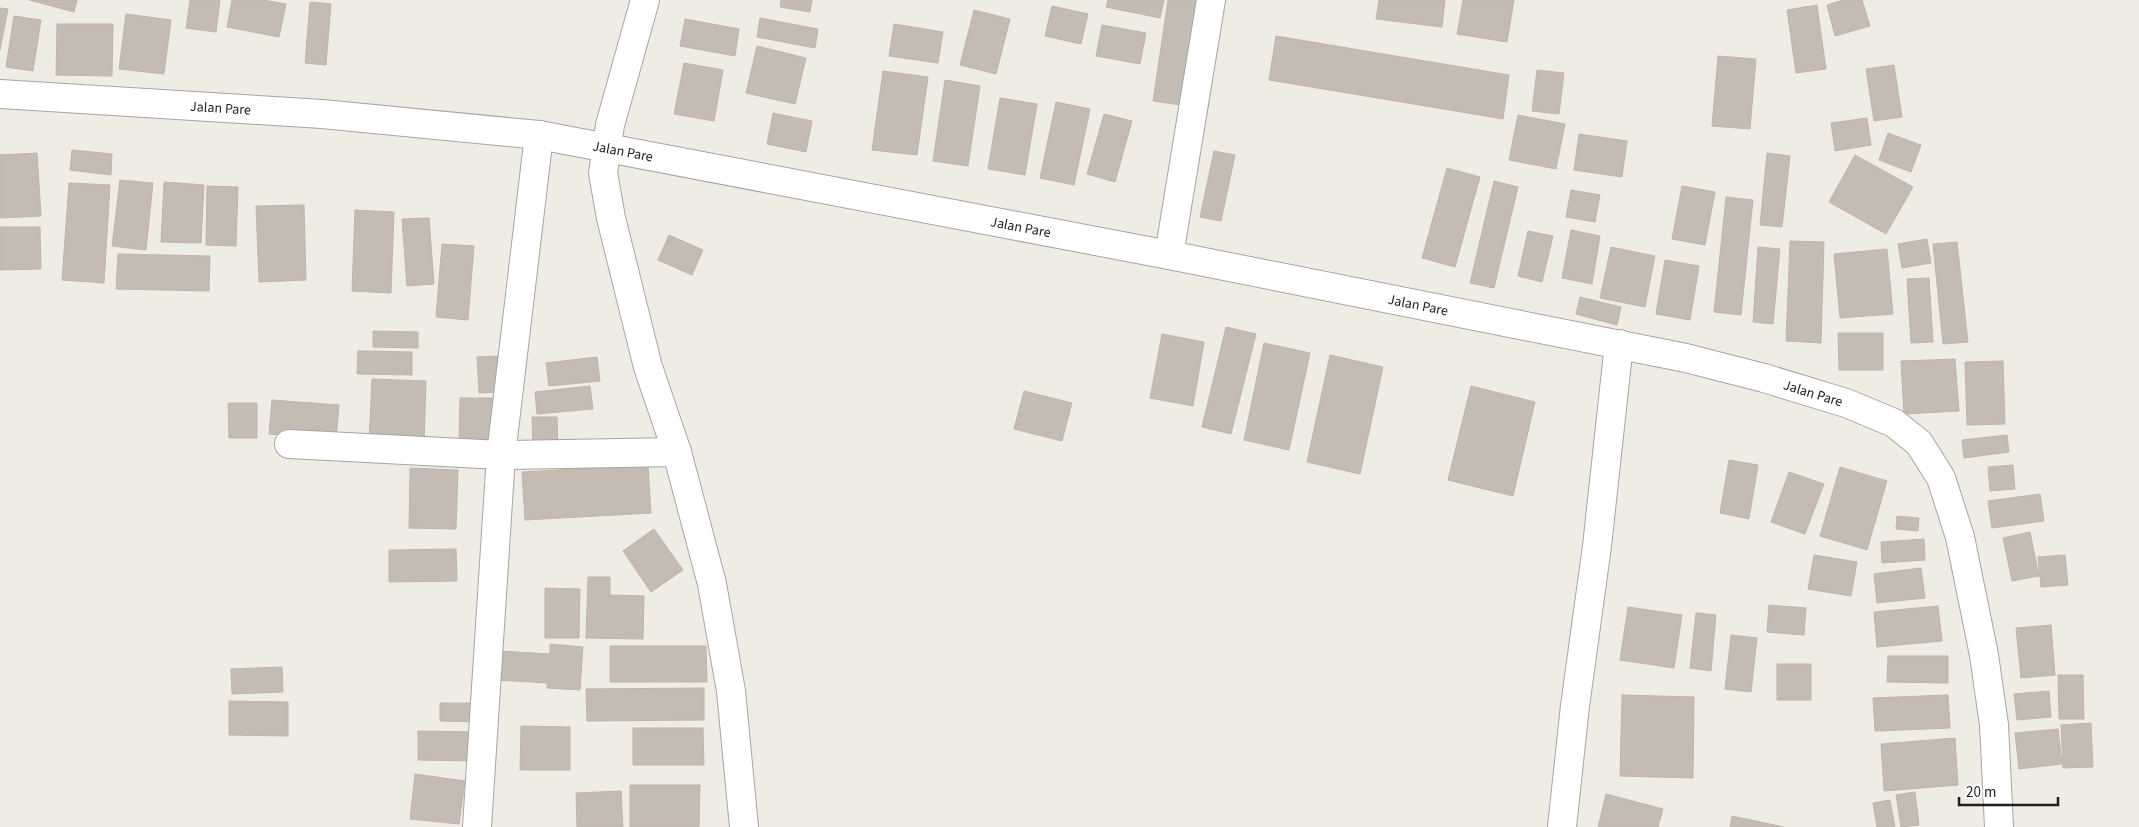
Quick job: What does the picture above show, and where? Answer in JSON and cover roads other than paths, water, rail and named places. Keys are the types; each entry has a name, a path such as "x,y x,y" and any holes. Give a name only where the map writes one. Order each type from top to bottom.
{"street":[{"path":"645,0 606,146 603,172 611,218 648,367 676,452 712,584 731,691 744,827"},
{"path":"1169,255 1211,0"},
{"name":"Jalan Pare","path":"0,94 322,114 539,135 606,146 1619,344 1686,358 1764,378 1846,403 1894,423 1919,442 1941,478 1960,537 1984,655 1994,725 1999,827"},
{"path":"477,827 501,455 539,135"},
{"path":"1562,827 1575,706 1597,546 1619,344"},
{"path":"289,444 501,455 676,452"}]}
